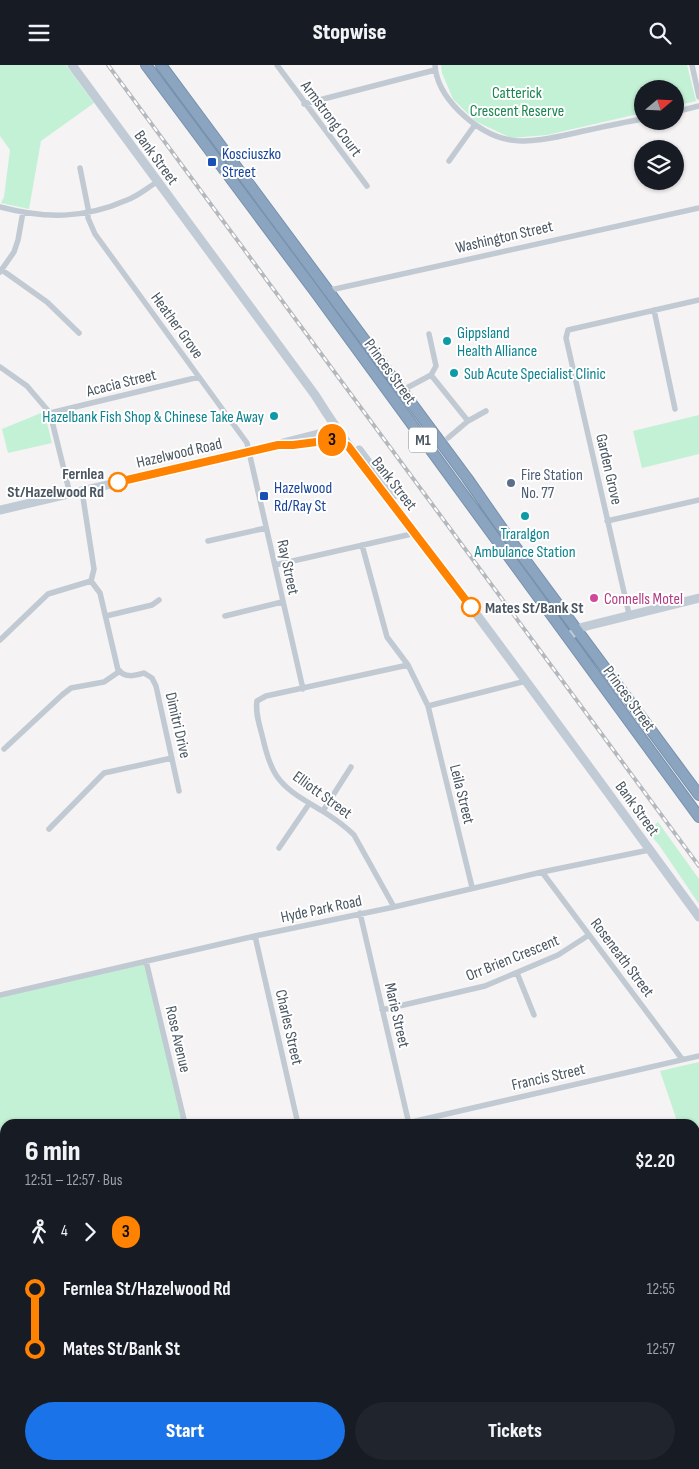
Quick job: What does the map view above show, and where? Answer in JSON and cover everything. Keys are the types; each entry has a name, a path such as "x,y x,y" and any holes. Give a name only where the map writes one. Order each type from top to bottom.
{"highway":[{"name":"Princes Street","path":"146,65 316,293 699,817"},
{"name":"Princes Street","path":"161,65 403,390 506,534 699,795"}],"main road":[{"name":"Bank Street","path":"72,65 315,395 348,446 416,533 699,917"},
{"path":"332,440 338,429"},
{"path":"278,445 288,440 338,429"},
{"path":"338,429 382,480 416,533"},
{"path":"278,445 332,440 348,446"},
{"name":"Hazelwood Road","path":"0,510 278,445"},
{"path":"568,637 583,627 699,598"}],"street":[{"name":"Armstrong Court","path":"277,65 304,104 367,186"},
{"path":"692,65 699,97"},
{"path":"304,104 435,67 440,85 449,100 474,126 491,135 510,141 546,140 634,121"},
{"path":"684,109 699,106"},
{"path":"449,161 474,126"},
{"name":"Heather Grove","path":"80,168 89,223 245,439 249,452"},
{"path":"0,207 42,215 67,216 87,214 128,200 157,182"},
{"name":"Washington Street","path":"316,293 699,208"},
{"path":"23,212 14,253 1,271 47,302 79,333"},
{"path":"675,409 654,310 699,299"},
{"name":"Garden Grove","path":"629,614 566,339 568,330 654,310"},
{"path":"403,390 431,375 436,365 429,334"},
{"path":"0,367 27,386 50,413 70,493"},
{"path":"431,375 468,421"},
{"name":"Acacia Street","path":"50,413 199,377"},
{"path":"448,438 468,421 486,411"},
{"name":"Ray Street","path":"249,452 303,689"},
{"path":"82,491 94,569 91,581"},
{"path":"607,521 699,499"},
{"path":"208,541 266,527"},
{"path":"275,565 416,533"},
{"name":"Leila Street","path":"362,545 387,637 408,665 428,706 472,887"},
{"path":"4,749 62,695 71,689 104,682 120,671 100,593 91,581"},
{"path":"0,640 48,594 91,581"},
{"path":"106,616 152,605 159,600"},
{"path":"225,616 282,602"},
{"name":"Elliott Street","path":"394,907 354,835 323,811 308,804 285,786 276,775 268,759 256,710 257,701 266,697 408,665"},
{"name":"Dimitri Drive","path":"120,671 123,675 131,677 144,673 152,678 156,686 179,791"},
{"path":"428,706 526,681"},
{"path":"49,829 104,773 172,758"},
{"path":"323,811 351,767"},
{"path":"279,848 308,804"},
{"name":"Hyde Park Road","path":"0,995 255,936 394,907 542,871 649,850"},
{"name":"Roseneath Street","path":"542,871 682,1059"},
{"name":"Marie Street","path":"360,913 406,1119"},
{"name":"Orr Brien Crescent","path":"382,1010 485,986 558,955 590,935"},
{"name":"Charles Street","path":"255,936 297,1119"},
{"name":"Rose Avenue","path":"146,961 183,1119"},
{"path":"517,973 534,1015"},
{"name":"Francis Street","path":"424,1119 699,1056"}],"green space":[{"path":"0,65 66,65 94,103 41,141 29,209 1,203 4,197 10,150 0,136"},
{"name":"Catterick Crescent Reserve","path":"441,65 687,65 696,101 684,104 684,80 634,80 634,115 547,135 511,138 475,121 453,99 442,73"},
{"path":"41,413 46,419 52,443 8,453 2,429"},
{"path":"699,415 699,454 642,468 633,431"},
{"path":"658,822 699,879 699,904 659,845 647,831"},
{"path":"146,962 182,1119 0,1119 0,996"},
{"path":"699,1062 699,1119 676,1119 660,1071"}],"railway":[{"path":"108,65 699,866"}],"bus line":[{"name":"3","path":"118,482 278,445 316,443 332,440 343,443 348,446 416,533 471,607"}],"place":[{"name":"Kosciuszko Street","path":"212,162"},
{"name":"Gippsland Health Alliance","path":"447,341"},
{"name":"Sub Acute Specialist Clinic","path":"454,373"},
{"name":"Hazelbank Fish Shop & Chinese Take Away","path":"274,416"},
{"name":"Fernlea St/Hazelwood Rd","path":"118,482"},
{"name":"Fire Station No. 77","path":"511,483"},
{"name":"Hazelwood Rd/Ray St","path":"264,496"},
{"name":"Traralgon Ambulance Station","path":"525,516"},
{"name":"Connells Motel","path":"594,598"},
{"name":"Mates St/Bank St","path":"471,607"}]}
